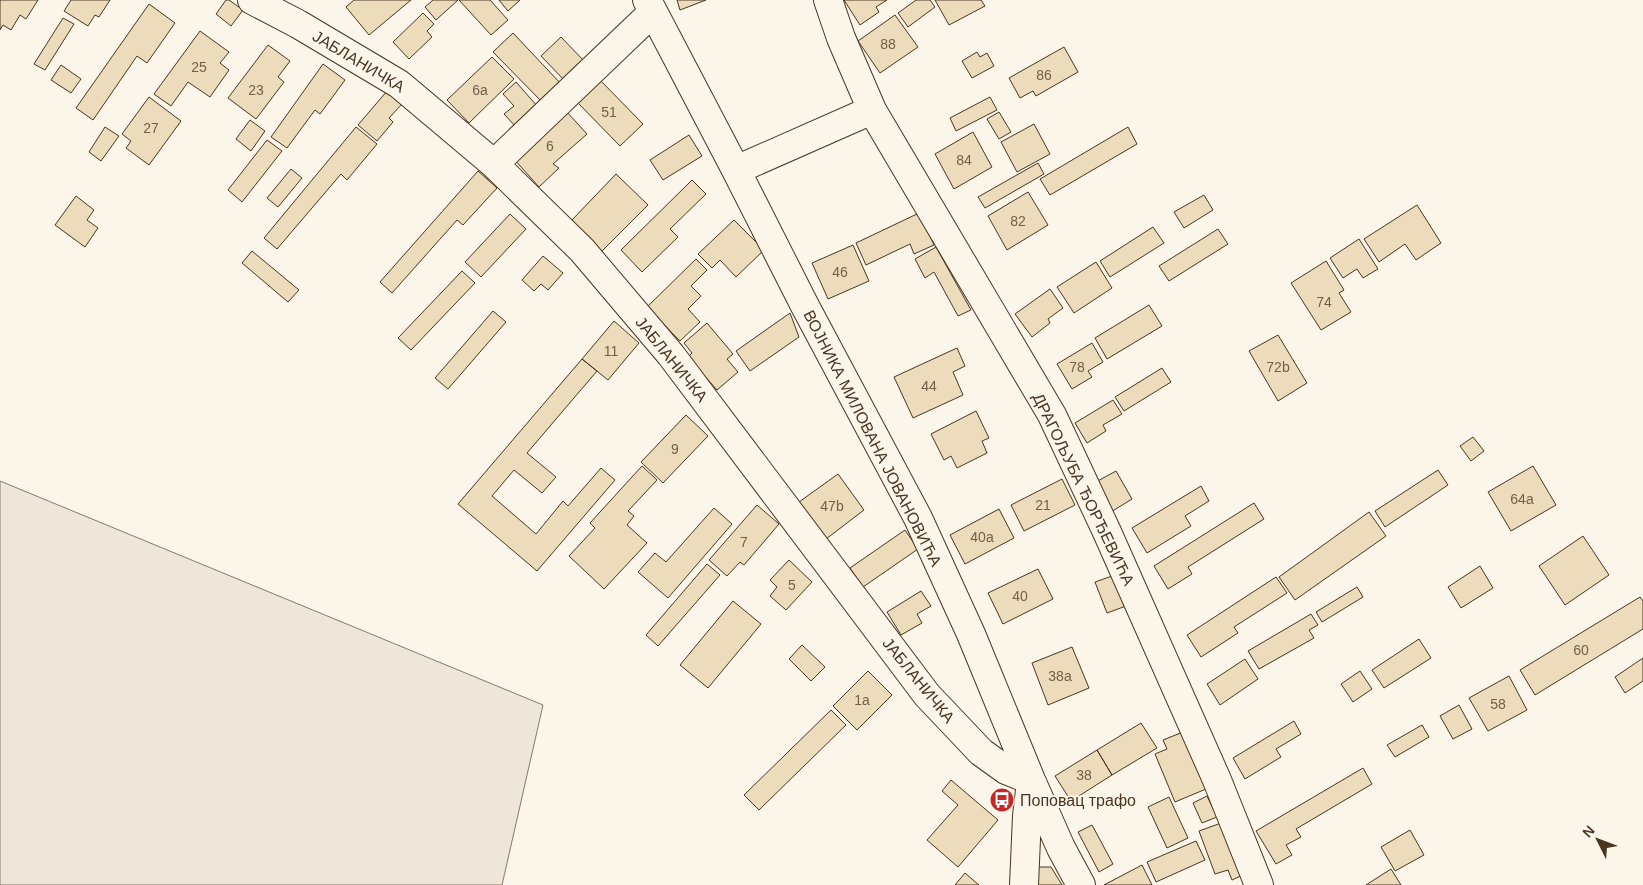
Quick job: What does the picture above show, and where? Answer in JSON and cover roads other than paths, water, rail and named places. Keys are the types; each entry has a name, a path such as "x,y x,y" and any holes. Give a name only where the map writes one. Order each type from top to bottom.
{"street":[{"name":"ЈАБЛАНИЧКА","path":"252,0 298,24 399,84 494,164 582,250 671,355 927,695 981,752 1006,770 1031,780"},
{"name":"ДРАГОЉУБА ЂОРЂЕВИЋА","path":"828,0 841,38 872,110 1052,415 1107,532 1213,772 1259,885"},
{"path":"494,164 650,6"},
{"name":"ВОЈНИКА МИЛОВАНА ЈОВАНОВИЋА","path":"650,6 736,170 804,306 918,518 971,634 1061,848 1081,885"},
{"path":"736,170 872,110"},
{"path":"1024,885 1027,816 1031,780"}],"place":[{"name":"Поповац трафо","path":"1002,800"}]}
